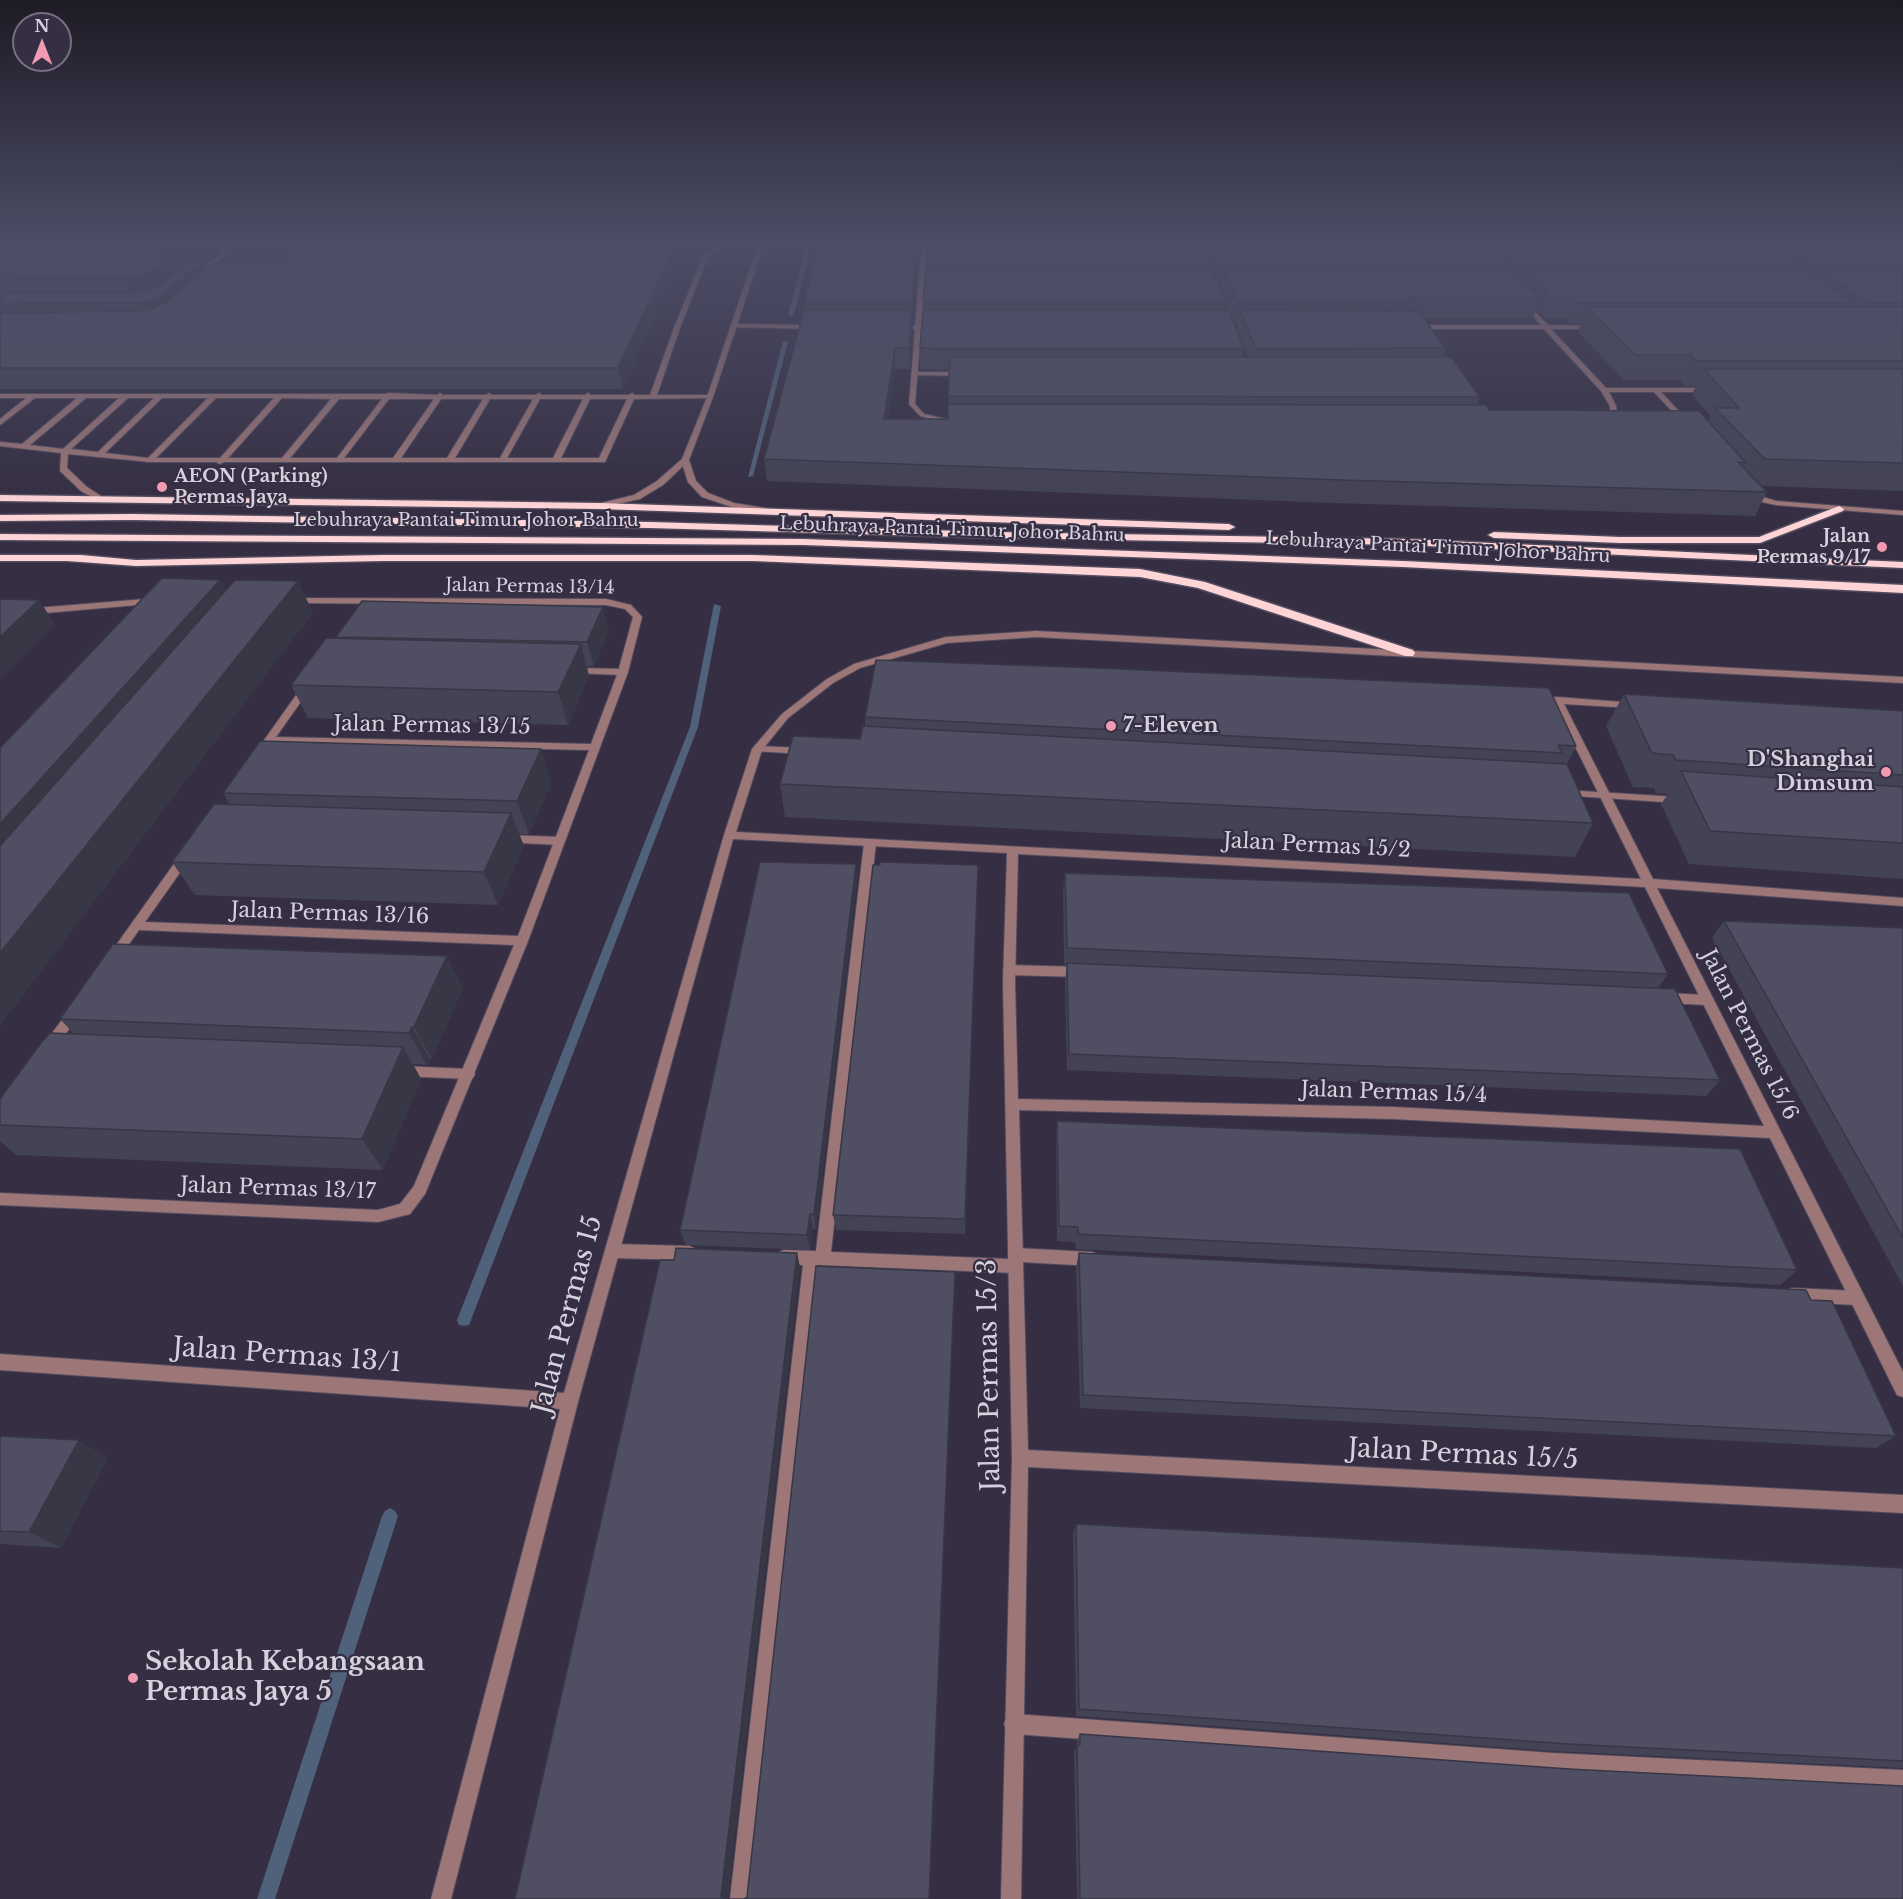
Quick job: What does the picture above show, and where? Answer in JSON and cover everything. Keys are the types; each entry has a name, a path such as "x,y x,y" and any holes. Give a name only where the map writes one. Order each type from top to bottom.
{"highway":[{"path":"0,498 600,506 1620,540 1760,540 1839,509"},
{"name":"Lebuhraya Pantai Timur Johor Bahru","path":"0,518 132,517 639,524 996,535 1394,542 1903,564"},
{"name":"Lebuhraya Pantai Timur Johor Bahru","path":"0,537 804,542 1403,564 1903,589"},
{"path":"71,559 597,539"},
{"path":"1620,540 1903,564"},
{"path":"0,558 136,563 382,558 753,558 1140,573 1201,585 1409,653"}],"street":[{"path":"653,396 675,330"},
{"path":"600,506 637,497 660,483 685,460 733,330"},
{"path":"919,330 912,404 922,414 941,422 953,422"},
{"path":"1425,330 1429,336"},
{"path":"1547,330 1604,390 1613,406 1614,417 1596,423"},
{"path":"915,374 974,374"},
{"path":"1604,390 1716,390"},
{"path":"1656,390 1695,434"},
{"path":"284,461 338,395"},
{"path":"338,461 388,395"},
{"path":"395,461 440,395"},
{"path":"449,461 489,395"},
{"path":"502,460 539,395"},
{"path":"556,460 588,395"},
{"path":"0,444 150,460 220,462 602,460 632,395"},
{"path":"0,396 710,396"},
{"path":"0,423 33,396"},
{"path":"23,447 84,396"},
{"path":"101,500 84,489 63,469 65,451 126,396"},
{"path":"99,455 160,396"},
{"path":"150,460 214,396"},
{"path":"220,462 280,396"},
{"path":"685,460 692,482 705,495 732,505 770,511"},
{"path":"1742,485 1749,493 1776,503 1903,513"},
{"path":"129,617 145,600"},
{"path":"0,614 145,600 168,601"},
{"path":"363,610 370,600"},
{"name":"Jalan Permas 13/14","path":"287,601 606,602 628,607 638,618 623,672 522,941"},
{"path":"757,749 785,716 830,681 857,666 946,640 1036,634 1903,680"},
{"path":"857,666 893,668"},
{"path":"565,671 623,672"},
{"path":"256,758 315,676"},
{"path":"1533,699 1641,706"},
{"name":"Jalan Permas 15/6","path":"1557,700 1903,1389"},
{"name":"Jalan Permas 13/15","path":"268,740 595,747"},
{"path":"757,749 817,752"},
{"name":"Jalan Permas 15","path":"441,1899 570,1402 729,835 757,749"},
{"path":"1557,792 1688,801"},
{"name":"Jalan Permas 15/2","path":"729,835 1648,883 1903,902"},
{"path":"489,839 560,841"},
{"path":"740,1899 817,1258 870,843"},
{"path":"103,973 190,850"},
{"name":"Jalan Permas 15/3","path":"1011,1899 1020,1458 1009,970 1013,850"},
{"name":"Jalan Permas 13/16","path":"136,926 522,941"},
{"name":"Jalan Permas 13/17","path":"0,1198 378,1216 405,1209 420,1190 522,941"},
{"path":"1009,970 1093,973"},
{"path":"1649,997 1707,1000"},
{"path":"49,1057 83,1000"},
{"path":"386,1071 468,1074"},
{"name":"Jalan Permas 15/4","path":"1011,1104 1393,1113 1774,1132"},
{"path":"612,1251 706,1254"},
{"path":"764,1256 1110,1260"},
{"path":"1774,1294 1857,1298"},
{"name":"Jalan Permas 13/1","path":"0,1362 570,1402"},
{"name":"Jalan Permas 15/5","path":"1020,1458 1903,1504"},
{"path":"1014,1724 1553,1762 1903,1780"}],"building":[{"path":"0,330 636,330 618,368 0,368"},
{"path":"799,330 910,330 909,348 895,348 884,419 948,419 948,404 1486,405 1489,410 1699,411 1746,463 1738,462 1767,492 1341,480 764,459"},
{"path":"921,330 1237,330 1244,349 950,349 920,348"},
{"path":"1248,330 1432,330 1445,348 1256,349"},
{"path":"1610,330 1903,330 1903,361 1696,361 1691,355 1635,355"},
{"path":"950,357 1451,357 1480,397 948,396"},
{"path":"1704,369 1903,369 1903,463 1765,459 1715,408 1739,408"},
{"path":"162,578 220,580 0,824 0,748"},
{"path":"235,580 298,581 0,953 0,846"},
{"path":"0,599 39,600 0,637"},
{"path":"362,601 603,607 587,642 336,637"},
{"path":"326,638 581,644 558,692 291,685"},
{"path":"876,660 1549,688 1576,746 1558,745 1562,753 865,717"},
{"path":"1624,694 1903,711 1903,775 1676,760 1673,755 1652,753"},
{"path":"863,726 1567,764 1593,823 780,784 793,736 860,739"},
{"path":"260,741 541,749 517,801 223,793"},
{"path":"1681,771 1903,787 1903,843 1710,831"},
{"path":"214,804 511,813 484,872 172,862"},
{"path":"760,862 856,864 814,1214 810,1214 807,1235 680,1230"},
{"path":"880,862 978,865 965,1219 833,1215 873,865 880,865"},
{"path":"1065,873 1629,893 1668,974 1067,948"},
{"path":"1724,921 1903,928 1903,1238"},
{"path":"113,944 447,956 414,1027 409,1033 60,1019"},
{"path":"1067,963 1675,989 1720,1080 1069,1054"},
{"path":"50,1033 403,1047 362,1139 0,1125 0,1099"},
{"path":"1057,1121 1740,1149 1797,1270 1078,1234 1078,1227 1059,1226"},
{"path":"676,1248 797,1253 721,1896 724,1899 515,1899 660,1260 674,1260"},
{"path":"1079,1253 1806,1290 1811,1300 1832,1301 1896,1436 1083,1395"},
{"path":"816,1266 955,1272 929,1899 744,1899 747,1897"},
{"path":"0,1436 79,1440 29,1532 0,1531"},
{"path":"1076,1524 1903,1568 1903,1761 1569,1744 1079,1709"},
{"path":"1080,1734 1569,1769 1903,1786 1903,1899 1080,1899 1077,1745 1080,1745"}],"waterway":[{"path":"750,476 785,342"},
{"path":"464,1320 694,727 717,606"},
{"path":"266,1899 390,1516"}],"place":[{"name":"AEON (Parking) Permas Jaya","path":"162,487"},
{"name":"Jalan Permas 9/17","path":"1882,547"},
{"name":"7-Eleven","path":"1111,726"},
{"name":"D'Shanghai Dimsum","path":"1886,772"},
{"name":"Sekolah Kebangsaan Permas Jaya 5","path":"133,1678"}]}
